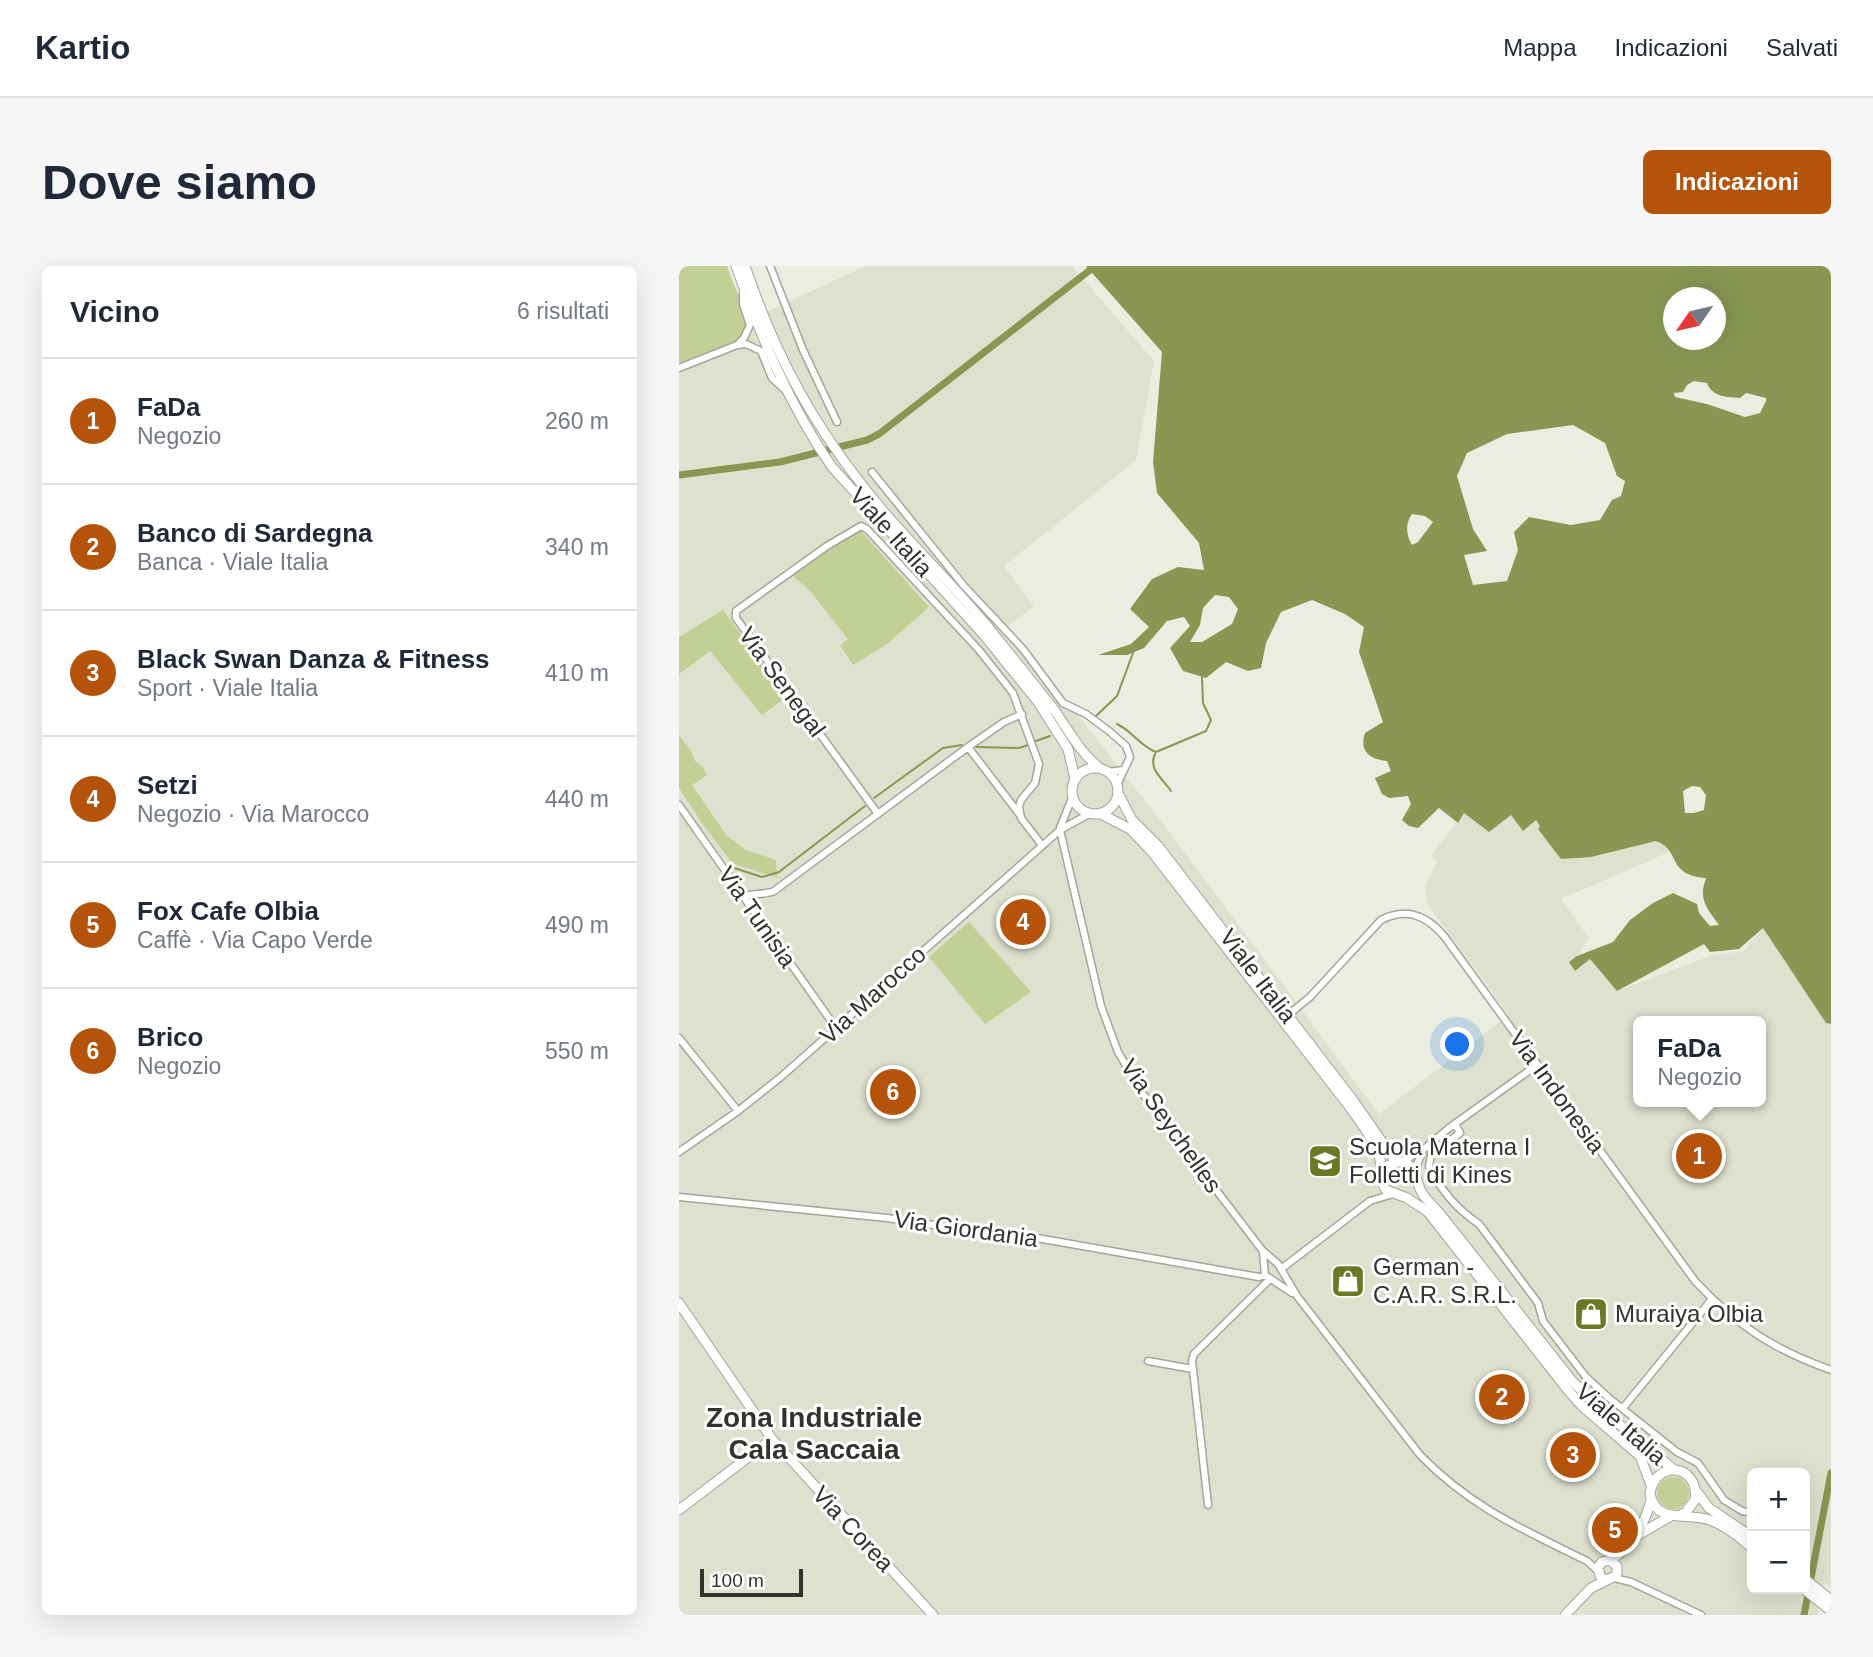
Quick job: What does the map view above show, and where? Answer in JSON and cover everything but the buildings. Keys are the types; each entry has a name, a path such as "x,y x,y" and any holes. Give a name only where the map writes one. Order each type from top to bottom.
{"main road":[{"name":"Viale Italia","path":"736,266 766,346 812,439 832,467 983,634 1038,702 1067,749 1075,779"},
{"name":"Viale Italia","path":"745,266 785,367 809,410 844,462 879,506 989,629 1057,714 1077,747 1105,771"},
{"path":"1086,770 1105,771 1118,789 1113,806 1101,814 1089,814 1079,808 1072,798 1075,779 1086,770"},
{"name":"Viale Italia","path":"1118,789 1132,820 1159,847 1399,1162"},
{"name":"Viale Italia","path":"1101,814 1130,829 1152,852 1349,1106 1372,1140 1382,1178"},
{"path":"1399,1162 1408,1165 1415,1176 1409,1191 1396,1195 1386,1190 1382,1178 1387,1166 1399,1162"},
{"name":"Viale Italia","path":"1415,1176 1426,1199 1573,1382 1673,1469"},
{"name":"Viale Italia","path":"1396,1195 1415,1202 1427,1212 1567,1390 1640,1456 1651,1485"},
{"name":"Via Corea","path":"679,1303 772,1439 933,1615"},
{"path":"679,1510 772,1439"},
{"path":"1565,1615 1637,1536 1651,1500 1651,1485 1656,1477 1673,1469 1689,1475 1696,1492 1692,1506 1637,1536"},
{"path":"1696,1492 1709,1507 1747,1534"},
{"path":"1651,1500 1661,1513 1700,1517 1719,1524 1747,1544"},
{"path":"1821,1593 1831,1600"},
{"path":"1821,1593 1831,1611"}],"street":[{"path":"770,266 837,422"},
{"path":"737,345 750,325 743,304 743,285"},
{"path":"679,368 746,344 761,351 772,378 787,392"},
{"path":"872,472 964,586 1023,649 1063,703 1092,718 1126,746 1130,757 1118,789"},
{"name":"Via Senegal","path":"878,814 736,618 736,611 827,546 861,526 867,529 995,668 1013,693 1039,764 1039,774 1035,782 1021,800 1021,818"},
{"path":"743,896 756,892 769,894 774,891 968,747 1022,713"},
{"path":"968,747 1042,845"},
{"path":"1105,771 1123,770"},
{"name":"Via Marocco","path":"1060,830 1072,798"},
{"name":"Via Tunisia","path":"679,805 836,1028"},
{"name":"Via Marocco","path":"679,1152 738,1111 1060,830 1089,814"},
{"name":"Via Seychelles","path":"1060,830 1101,1006 1118,1052 1143,1094 1262,1250 1278,1267 1297,1296 1404,1436 1441,1477 1493,1514 1701,1615"},
{"name":"Via Indonesia","path":"1288,1015 1310,997 1381,920 1398,913 1417,915 1430,921 1444,936 1695,1281 1755,1335 1797,1358 1831,1370"},
{"path":"679,1038 738,1111"},
{"path":"1399,1162 1423,1150 1537,1065"},
{"path":"1455,1124 1460,1133 1431,1155 1429,1166 1446,1194 1468,1217 1479,1224 1538,1303 1543,1321 1586,1377 1677,1452 1698,1463 1724,1500 1747,1512"},
{"path":"1415,1176 1423,1150"},
{"path":"1370,1201 1382,1178"},
{"path":"1208,1505 1193,1369 1194,1354 1256,1291 1267,1273 1293,1259 1370,1201 1396,1195"},
{"name":"Via Giordania","path":"679,1196 1020,1235 1259,1277 1267,1273 1269,1263 1278,1267"},
{"name":"Via Seychelles","path":"1262,1250 1267,1273 1297,1296"},
{"path":"1250,1275 1256,1291"},
{"path":"1623,1408 1712,1299"},
{"path":"1148,1361 1193,1369"}],"shaded area":[{"path":"679,266 727,266 750,325 737,345 679,368"},
{"path":"866,266 1072,266 1154,361 1136,460 1004,566 1034,606 1007,627 1171,834 1379,1114 1509,1015 1428,905 1425,887 1437,862 1432,855 1464,813 1511,815 1535,820 1540,826 1591,857 1656,841 1663,844 1669,852 1561,899 1589,938 1577,956 1569,962 1575,971 1590,959 1617,991 1713,955 1744,951 1763,927 1826,1023 1831,1024 1831,1587 1824,1582 1818,1615 679,1615 679,352"},
{"path":"1086,266 1831,266 1831,1024 1826,1023 1763,928 1739,949 1710,952 1704,944 1617,991 1590,959 1575,971 1569,962 1577,956 1613,942 1630,920 1653,903 1673,893 1697,904 1699,913 1710,926 1719,925 1703,898 1706,878 1693,876 1679,868 1664,845 1656,841 1591,857 1561,859 1538,829 1540,826 1536,820 1523,831 1511,815 1489,832 1464,813 1458,823 1439,808 1418,828 1409,826 1402,820 1411,804 1408,796 1389,798 1382,794 1375,778 1391,771 1387,761 1371,756 1365,750 1365,733 1383,722 1359,652 1364,627 1345,614 1312,600 1281,612 1266,643 1261,668 1248,671 1226,662 1206,678 1183,671 1170,648 1190,626 1184,617 1167,621 1144,648 1127,655 1098,655 1131,644 1149,627 1130,609 1152,579 1178,567 1204,570 1199,543 1157,493 1153,462 1162,352","holes":["1694,381 1707,383 1712,391 1721,395 1740,398 1746,393 1766,398 1766,401 1760,413 1745,417 1675,397 1674,393 1683,392 1687,385","1573,425 1605,443 1617,476 1625,481 1621,496 1612,500 1600,520 1571,525 1529,517 1514,532 1518,550 1507,581 1473,585 1464,555 1487,551 1473,529 1457,476 1467,453 1507,434","1412,514 1425,516 1433,522 1418,542 1412,545 1407,530","1215,595 1229,597 1238,609 1232,624 1202,642 1190,642 1200,625 1203,608","1692,786 1700,787 1706,795 1704,810 1685,813 1683,791"]},
{"path":"859,529 929,607 887,644 853,665 840,645 848,639 811,592 792,575"},
{"path":"723,610 786,697 762,715 710,651 679,674 679,637"},
{"path":"679,735 707,775 692,785 727,836 746,850 776,860 777,878 732,863 702,823 679,788"},
{"path":"969,922 1031,992 985,1024 929,957"},
{"path":"1673,1477 1684,1482 1689,1493 1684,1504 1673,1509 1662,1504 1657,1493 1662,1482"}],"waterway":[{"path":"679,475 780,462 867,440 879,434 1090,270"},
{"path":"1095,717 1117,696 1133,653"},
{"path":"1117,724 1156,752 1206,731 1211,720 1203,703 1202,677"},
{"path":"1033,742 1050,736"},
{"path":"874,798 943,748 962,745"},
{"path":"977,747 1019,748 1028,745"},
{"path":"1155,754 1155,769 1171,791"},
{"path":"734,868 762,877 779,872 865,806"},
{"path":"1804,1615 1831,1473"}],"place":[{"name":"Setzi","path":"1023,922"},
{"name":"Brico","path":"893,1092"},
{"name":"FaDa","path":"1699,1156"},
{"name":"Scuola Materna I Folletti di Kines","path":"1325,1161"},
{"name":"German - C.A.R. S.R.L.","path":"1348,1281"},
{"name":"Muraiya Olbia","path":"1591,1314"},
{"name":"Banco di Sardegna","path":"1502,1397"},
{"name":"Black Swan Danza & Fitness","path":"1573,1455"},
{"name":"Fox Cafe Olbia","path":"1615,1530"}],"district":[{"name":"Zona Industriale Cala Saccaia","path":"814,1433"}]}
